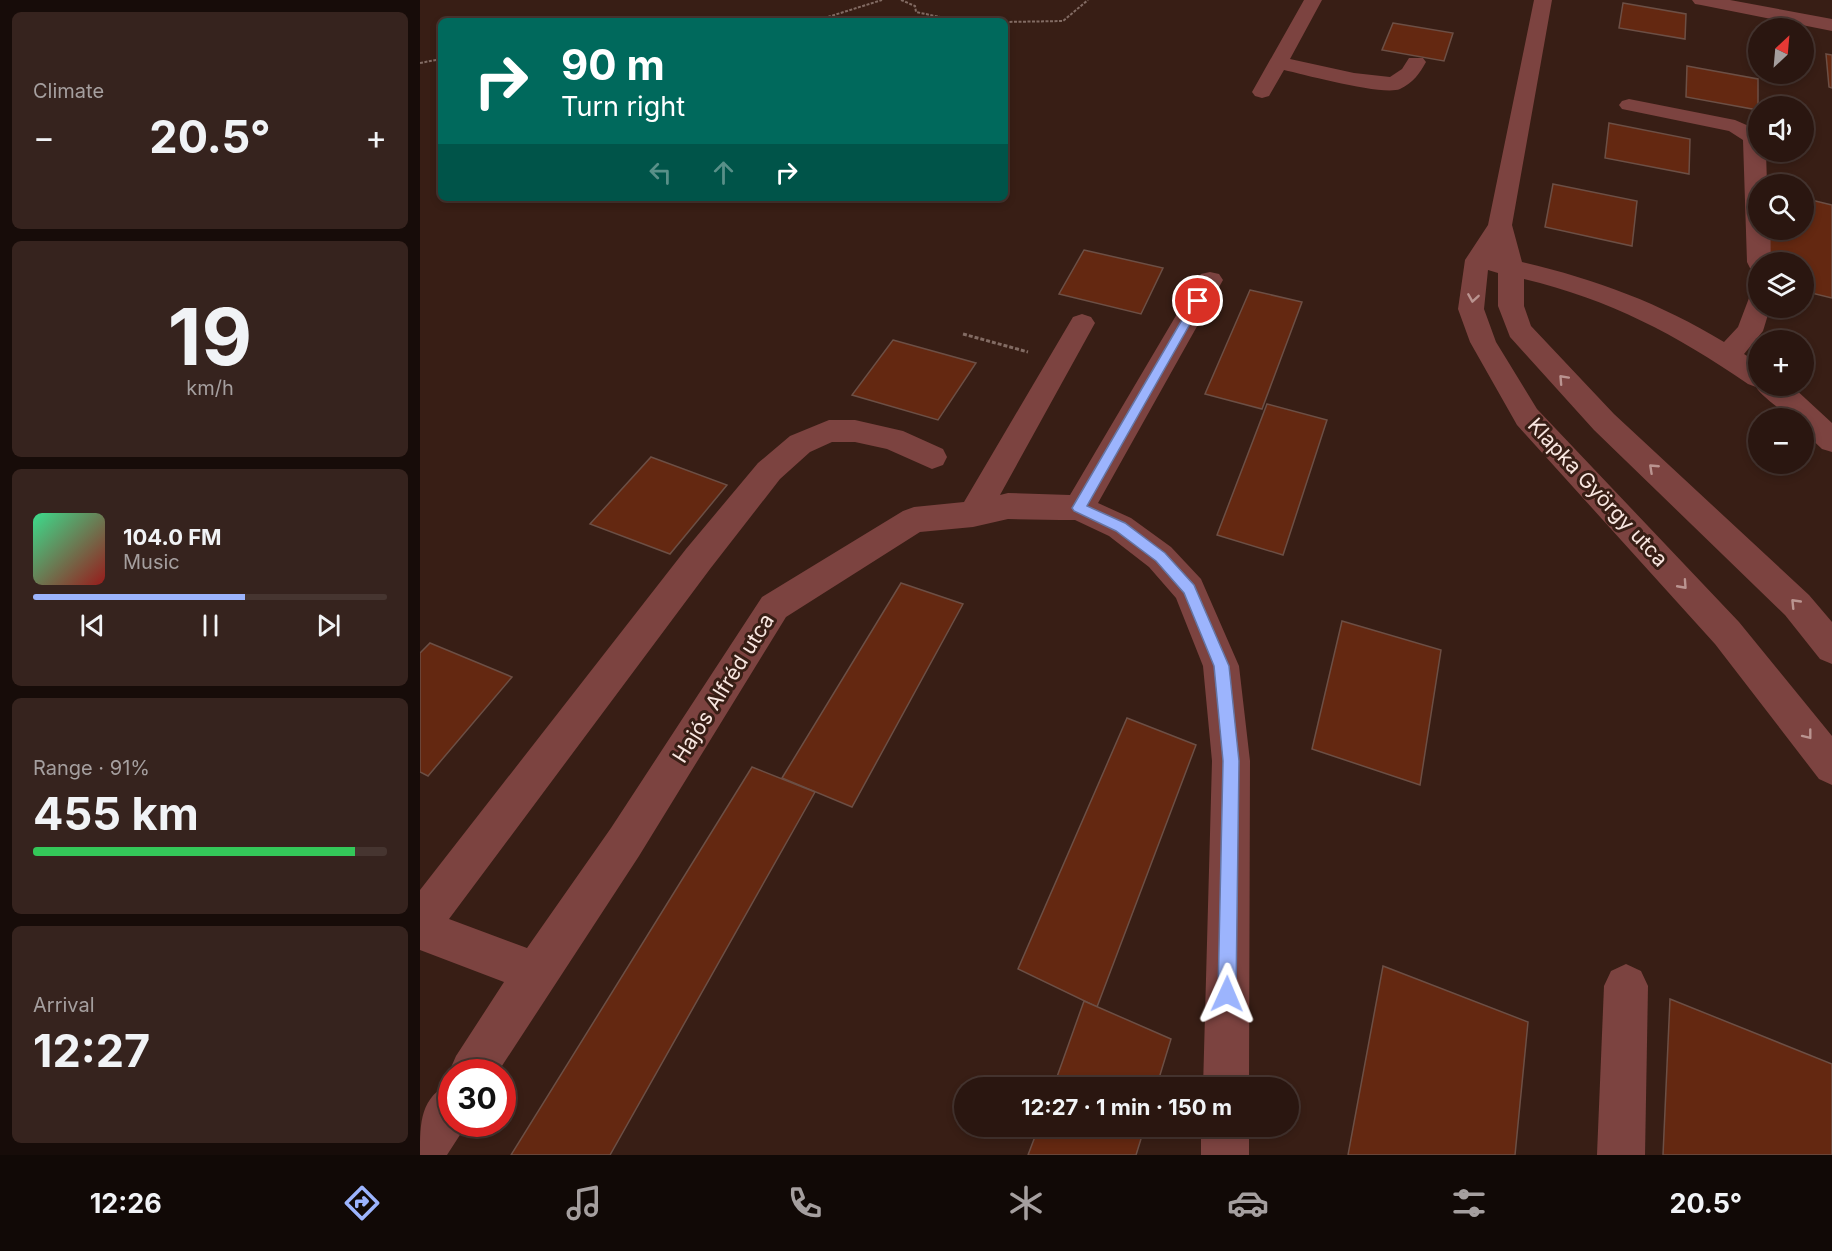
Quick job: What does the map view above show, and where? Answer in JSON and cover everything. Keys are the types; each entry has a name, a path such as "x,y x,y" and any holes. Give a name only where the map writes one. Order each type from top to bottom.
{"street":[{"path":"1262,92 1313,0"},
{"path":"1543,0 1500,225 1511,268 1511,306 1519,330 1604,422 1797,605 1832,648"},
{"path":"1701,0 1832,25"},
{"path":"1279,63 1354,79 1394,84 1410,73 1416,62"},
{"path":"1629,105 1735,126 1748,132 1754,139 1759,252"},
{"name":"Klapka György utca","path":"1500,225 1477,260 1471,309 1483,342 1527,417 1727,633 1832,766"},
{"path":"1477,260 1578,285 1626,301 1670,323 1748,370"},
{"path":"1079,508 1210,280"},
{"path":"1727,356 1750,332 1754,318"},
{"path":"973,514 1082,323"},
{"path":"1785,396 1832,441"},
{"path":"420,924 698,559 770,471 800,444 829,431 855,431 893,439 932,457"},
{"name":"Hajós Alfréd utca","path":"480,1059 625,842 774,607 914,520 973,514 1008,506 1079,508 1120,527 1160,557 1189,590 1221,666 1231,761 1226,1077"},
{"path":"420,929 536,973"},
{"path":"1622,1155 1626,986"},
{"path":"420,1155 438,1127"},
{"path":"1225,1137 1225,1155"}],"path":[{"path":"825,18 882,0"},
{"path":"901,0 915,6 916,12 945,18"},
{"path":"1008,22 1063,21 1088,0"},
{"path":"420,63 438,60"},
{"path":"963,334 1032,353"}],"building":[{"path":"1623,3 1686,14 1685,39 1619,28"},
{"path":"1393,23 1453,33 1444,61 1382,50"},
{"path":"1826,54 1832,55 1832,88 1829,87"},
{"path":"1687,66 1748,77 1748,84 1758,84 1758,96 1748,96 1748,108 1686,97"},
{"path":"1609,123 1690,139 1689,174 1605,158"},
{"path":"1553,184 1637,201 1632,246 1545,227"},
{"path":"1814,201 1832,205 1832,298 1814,294 1814,252 1769,252 1770,240 1814,240"},
{"path":"1084,250 1163,268 1141,314 1059,294"},
{"path":"1250,290 1302,302 1262,409 1205,394"},
{"path":"893,340 976,363 938,420 852,395"},
{"path":"1267,404 1327,420 1283,555 1217,535"},
{"path":"651,457 727,485 670,554 590,524"},
{"path":"901,583 963,604 852,807 782,778"},
{"path":"1342,621 1441,650 1420,785 1312,749"},
{"path":"430,643 512,677 428,776 420,772 420,653"},
{"path":"1127,718 1196,745 1097,1007 1018,969"},
{"path":"752,767 815,792 610,1155 511,1155"},
{"path":"1383,966 1528,1022 1515,1155 1348,1155"},
{"path":"1670,999 1832,1064 1832,1155 1663,1155"},
{"path":"1084,1001 1171,1039 1159,1077 1057,1077"},
{"path":"1035,1137 1142,1137 1136,1155 1028,1155"}],"route":[{"path":"1198,301 1079,508 1120,527 1160,557 1189,590 1221,666 1231,761 1227,994"}]}
